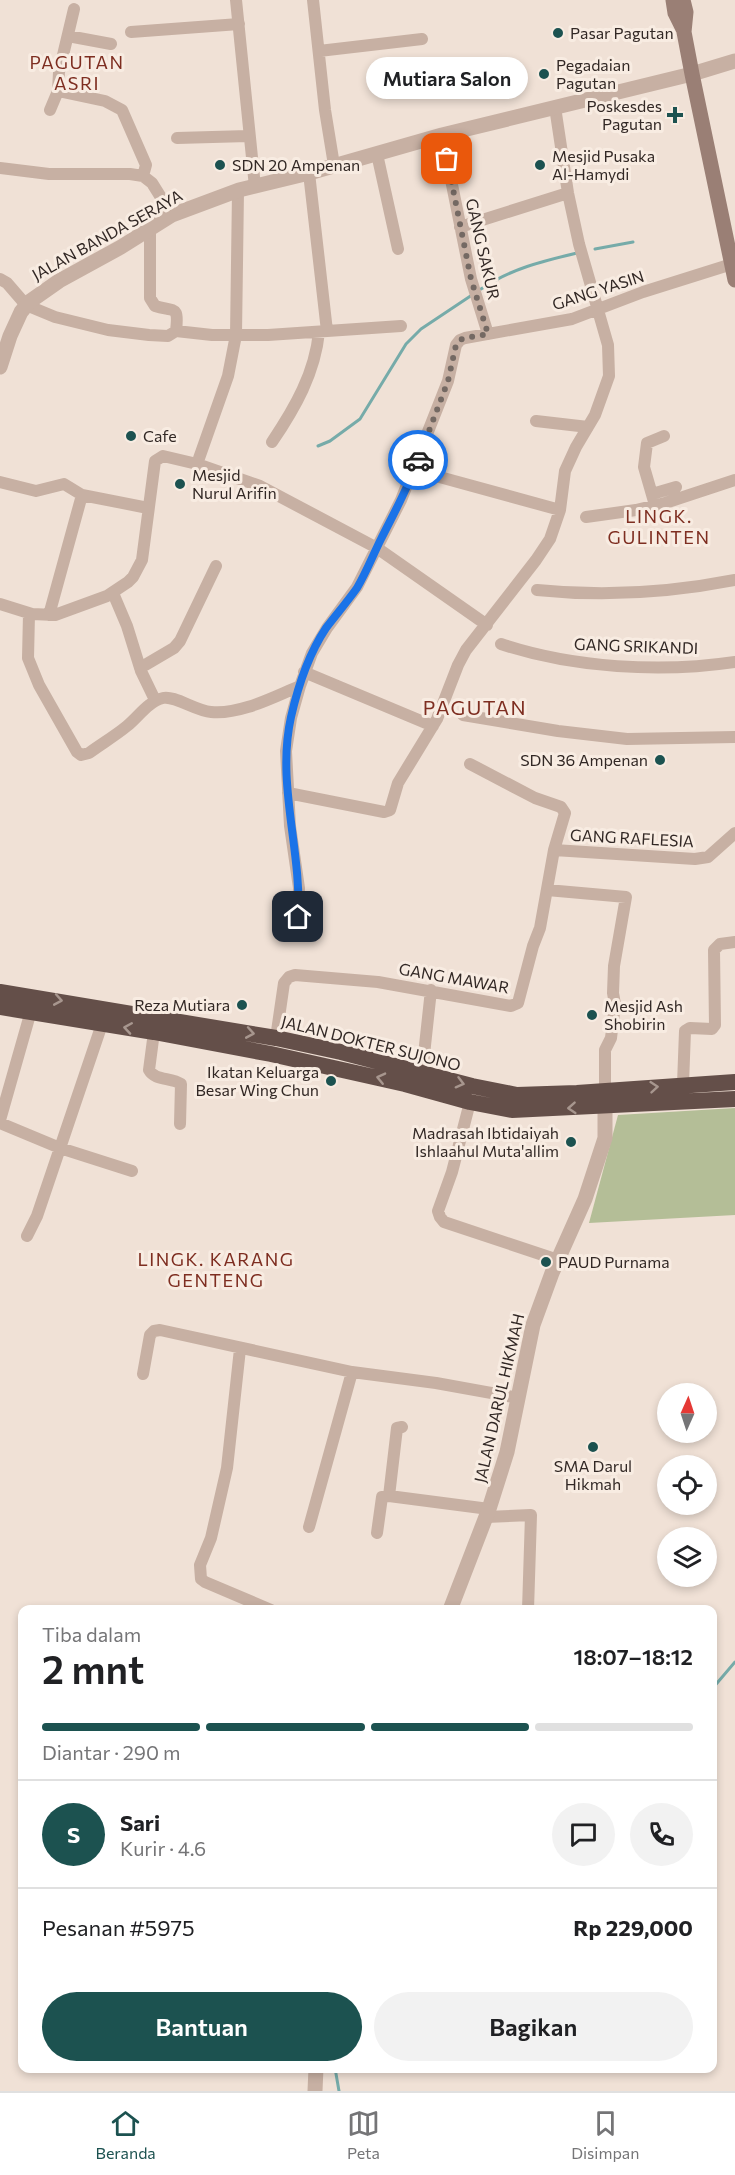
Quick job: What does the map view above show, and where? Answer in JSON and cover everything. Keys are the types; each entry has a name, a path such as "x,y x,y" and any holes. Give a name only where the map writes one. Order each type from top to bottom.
{"highway":[{"name":"JALAN DOKTER SUJONO","path":"0,992 177,1028 276,1038 517,1095 605,1098 683,1084 735,1082"},
{"path":"0,1007 154,1032 177,1028 470,1102 512,1110 605,1098 735,1099"}],"main road":[{"path":"673,0 675,13 684,32 708,159 731,238 735,280"},
{"path":"683,0 686,12 684,32"}],"street":[{"path":"236,0 248,136 255,187"},
{"path":"313,0 325,110 334,165"},
{"path":"50,110 58,91 59,72 74,9"},
{"path":"131,32 239,24"},
{"path":"68,36 111,44"},
{"path":"319,51 422,39"},
{"name":"JALAN BANDA SERAYA","path":"0,367 10,336 26,305 59,281 150,230 172,215 238,191 442,135 692,74 735,61"},
{"path":"58,91 105,101 122,110 146,165 144,176"},
{"path":"288,793 387,812 391,809 398,783 433,726 466,650 550,539 560,510 565,471 595,415 610,368 608,345 580,250 568,193 555,107"},
{"name":"GANG SAKUR","path":"442,135 471,279 488,334"},
{"path":"177,138 248,136"},
{"path":"376,154 398,249"},
{"path":"0,168 49,174 144,176 152,183 172,215"},
{"path":"272,442 303,390 323,331 309,173"},
{"path":"196,464 228,376 236,335 238,191"},
{"path":"460,227 568,193"},
{"path":"150,230 150,298 155,306 177,312 176,331"},
{"name":"GANG YASIN","path":"414,470 448,381 456,345 460,340 572,319 647,291 732,264"},
{"path":"0,279 7,283 26,305 55,317 108,330 170,336 176,331 236,335 401,326"},
{"path":"536,421 588,427"},
{"path":"653,500 644,467 647,443 664,436"},
{"path":"0,604 29,614 49,615 76,609 113,593 134,577 141,560 155,461 162,456 196,464 260,486 377,548 487,625"},
{"path":"298,917 299,888 290,826 286,751 291,718 304,672 320,638 357,587 414,470 560,510"},
{"path":"586,517 735,480"},
{"path":"0,482 36,491 62,484 81,495 148,508"},
{"path":"653,500 675,487"},
{"path":"49,615 81,495"},
{"path":"140,668 164,655 180,641 216,566"},
{"path":"537,590 583,595 633,594 735,580"},
{"path":"113,593 127,626 140,668 155,700"},
{"path":"29,614 28,658 39,685 78,754 89,753 128,725 155,700 166,697 174,698 195,709 220,712 258,703 300,686"},
{"name":"GANG SRIKANDI","path":"501,644 559,660 598,665 664,666 735,662"},
{"path":"304,672 433,726"},
{"path":"463,715 627,739 693,740 735,737"},
{"name":"GANG MAWAR","path":"276,1038 284,982 292,975 378,982 509,1005 517,1004 540,928 554,850 565,814 561,807 535,798 470,764"},
{"name":"GANG RAFLESIA","path":"554,850 695,859 708,856 735,833"},
{"path":"547,891 626,897 614,966 615,1004 611,1038 605,1050 605,1098"},
{"path":"683,1084 686,1030 690,1028 712,1029 716,1024 713,952 719,945 735,942"},
{"path":"422,1073 431,990"},
{"path":"31,1011 0,1122 60,1148 132,1171"},
{"path":"27,1236 37,1216 102,1024"},
{"path":"154,1032 149,1070 153,1076 181,1084 180,1124"},
{"name":"JALAN DARUL HIKMAH","path":"452,1605 487,1513 507,1452 533,1325 585,1199 605,1138 605,1098"},
{"path":"470,1102 452,1172 438,1211 440,1217 444,1222 558,1260"},
{"path":"143,1374 150,1335 156,1330 352,1372 436,1383 519,1398"},
{"path":"240,1349 227,1468 211,1538 200,1565 200,1574 201,1579 205,1582 259,1605"},
{"path":"309,1527 352,1372"},
{"path":"389,1496 397,1428 402,1427"},
{"path":"377,1533 382,1498 389,1496 487,1513 531,1515 528,1605"},
{"path":"315,2091 316,2073"}],"green space":[{"path":"735,1108 735,1215 589,1223 618,1115"}],"waterway":[{"path":"595,249 633,242"},
{"path":"481,289 515,271 577,253"},
{"path":"318,446 330,441 360,419 406,344 421,329 472,295"},
{"path":"717,1683 735,1662"},
{"path":"336,2073 339,2091"}],"way so far":[{"path":"418,460 448,381 456,345 465,338 488,334 471,279 447,159"}],"place":[{"name":"Pasar Pagutan","path":"558,33"},
{"name":"Pegadaian Pagutan","path":"544,74"},
{"name":"Poskesdes Pagutan","path":"675,115"},
{"name":"Mutiara Salon","path":"447,159"},
{"name":"SDN 20 Ampenan","path":"220,165"},
{"name":"Mesjid Pusaka Al-Hamydi","path":"540,165"},
{"name":"Cafe","path":"131,436"},
{"name":"Mesjid Nurul Arifin","path":"180,484"},
{"name":"SDN 36 Ampenan","path":"660,760"},
{"name":"Reza Mutiara","path":"242,1005"},
{"name":"Mesjid Ash Shobirin","path":"592,1015"},
{"name":"Ikatan Keluarga Besar Wing Chun","path":"331,1081"},
{"name":"Madrasah Ibtidaiyah Ishlaahul Muta'allim","path":"571,1142"},
{"name":"PAUD Purnama","path":"546,1262"},
{"name":"SMA Darul Hikmah","path":"593,1447"}],"district":[{"name":"PAGUTAN ASRI","path":"77,73"},
{"name":"LINGK. GULINTEN","path":"659,527"},
{"name":"PAGUTAN","path":"475,708"},
{"name":"LINGK. KARANG GENTENG","path":"216,1270"}],"route":[{"path":"298,917 299,888 290,826 286,766 291,718 312,653 357,587 402,500 418,460"}]}
